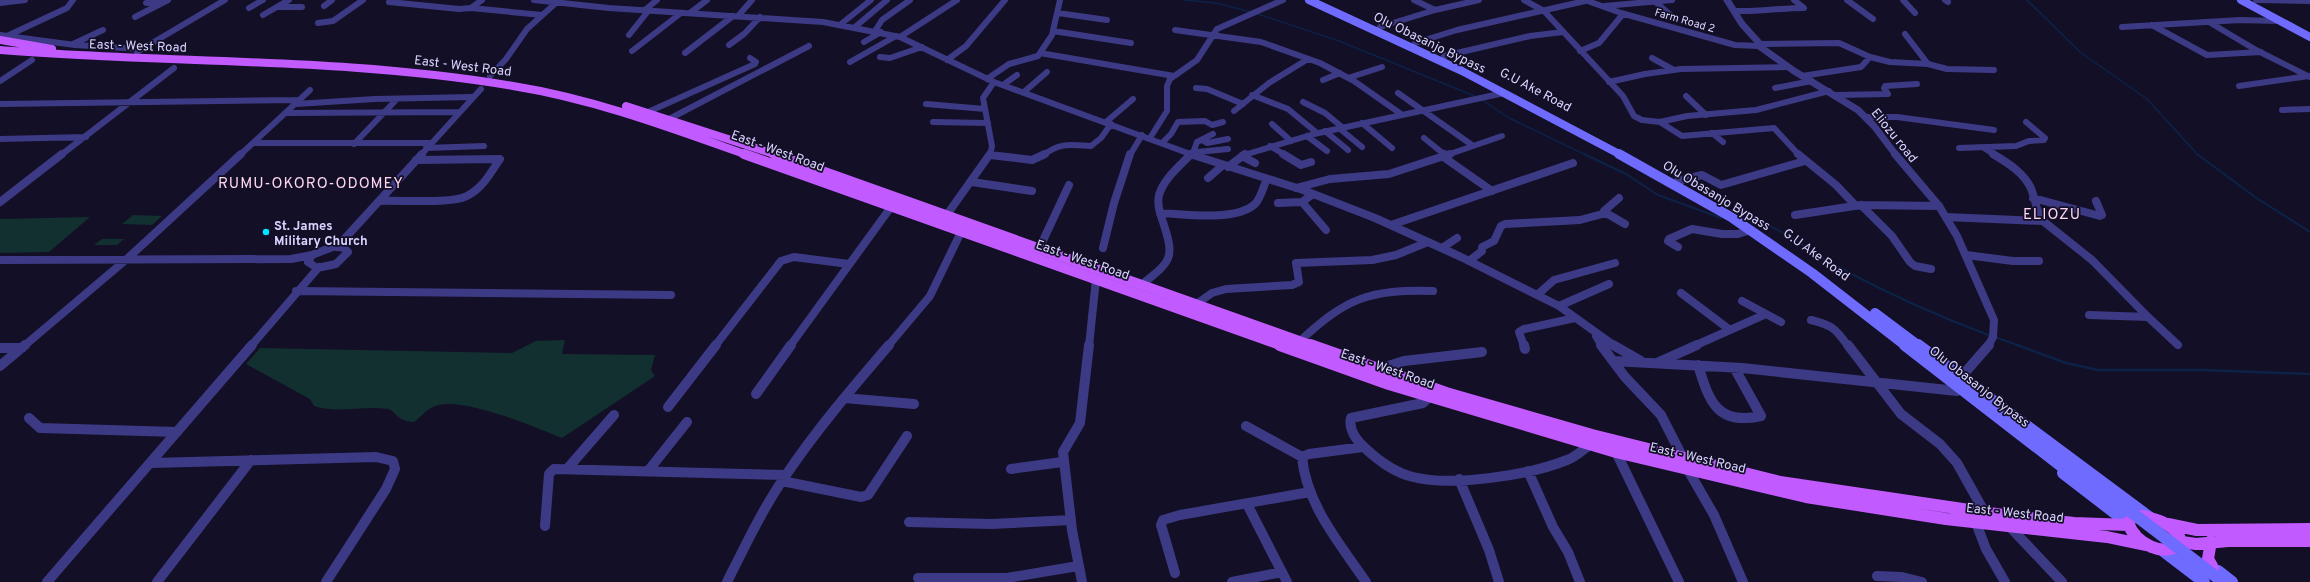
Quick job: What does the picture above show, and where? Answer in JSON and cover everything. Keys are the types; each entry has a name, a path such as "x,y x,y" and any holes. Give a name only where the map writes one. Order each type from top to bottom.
{"main road":[{"name":"Olu Obasanjo Bypass","path":"1309,0 1410,45 1504,93 1646,168 1750,230 1857,303 2077,474"},
{"name":"G.U Ake Road","path":"1320,0 1444,56 1504,86 1678,181 1780,243 1857,303"},
{"path":"2241,0 2310,37"},
{"name":"East - West Road","path":"2,38 52,49 131,55 299,63 448,77 513,86 574,99 669,127 1428,398 1590,445 1688,470 1806,497 1976,523 2107,538 2150,546"},
{"path":"0,47 40,54"},
{"name":"East - West Road","path":"0,50 96,58 392,65 490,76 569,91 648,112 763,150 1195,305 1495,408 1682,458 1780,482 1985,513 2074,523 2128,524"},
{"path":"1857,303 1962,376 2149,517 2168,524 2197,530 2310,529"},
{"path":"1857,303 1894,342 2128,524 2135,536 2150,546 2162,550 2204,582"},
{"path":"2077,474 2214,582"},
{"path":"2077,474 2223,582"},
{"path":"2128,524 2132,517 2149,517"},
{"path":"2168,524 2178,534 2182,543 2232,582"},
{"path":"2182,543 2196,544 2211,542 2310,541"},
{"path":"2211,542 2208,558 2213,568"},
{"path":"2162,550 2177,549 2182,543"}],"street":[{"path":"0,3 25,0"},
{"path":"2,38 67,8 73,0"},
{"path":"151,0 146,3 166,1"},
{"path":"131,55 225,0"},
{"path":"249,8 263,0"},
{"path":"263,14 289,0"},
{"path":"324,6 332,0"},
{"path":"318,23 333,21 363,0"},
{"path":"471,8 482,0"},
{"path":"534,0 557,1 601,7 760,17 841,24 898,37 1003,85 1225,166 1313,194 1391,225 1469,261 1559,306 1626,354 1640,361"},
{"path":"601,7 610,0"},
{"path":"629,35 647,10 657,0"},
{"path":"690,13 707,0"},
{"path":"685,54 735,16 752,0"},
{"path":"841,24 871,0"},
{"path":"855,27 888,0"},
{"path":"864,42 878,32 882,20 910,0"},
{"path":"850,62 898,37 957,0"},
{"path":"947,60 965,48 993,11 1005,0"},
{"path":"946,216 990,155 992,146 984,95 990,80 1009,64 1031,58 1040,53 1053,31 1060,0"},
{"path":"1150,138 1167,111 1167,86 1174,76 1197,60 1217,29 1283,0"},
{"path":"1414,0 1435,10"},
{"path":"1380,27 1435,10 1479,0"},
{"path":"1524,0 1544,12 1623,96 1634,116 1642,120 1660,122 1706,115 1756,110 1833,93 1888,94 1884,88 1885,86 1917,84"},
{"path":"1415,43 1475,25 1544,12 1585,0"},
{"name":"Farm Road 2","path":"1585,0 1623,14 1735,45 1838,40 1870,57"},
{"path":"1604,6 1672,0"},
{"name":"Eliozu road","path":"1727,0 1759,45 1788,67 1833,93 1866,117 1939,206 1946,217 1957,236 1990,310 1995,329 1991,344 1962,376"},
{"path":"1734,11 1761,12 1771,8 1804,8 1794,0"},
{"path":"1847,0 1873,19"},
{"path":"1903,0 1915,13"},
{"path":"2256,0 2309,1"},
{"path":"135,17 166,1"},
{"path":"490,76 506,59 527,29 557,1"},
{"path":"1654,1 1673,17"},
{"path":"388,2 459,10 471,8 542,14"},
{"path":"276,7 302,7"},
{"path":"632,51 680,12"},
{"path":"1058,13 1108,20"},
{"path":"1580,51 1599,43 1623,14"},
{"path":"729,45 741,36 760,17"},
{"path":"2122,27 2209,22 2278,21"},
{"path":"2209,22 2261,52 2310,76"},
{"path":"2151,25 2207,55 2261,52"},
{"path":"72,44 103,30"},
{"path":"1175,30 1261,42 1308,59 1340,73 1401,114"},
{"path":"1053,31 1131,43"},
{"path":"1444,56 1530,36 1563,32"},
{"path":"1905,34 1928,64"},
{"path":"2,38 141,49"},
{"path":"669,119 809,46"},
{"path":"880,57 890,58 922,47"},
{"path":"1040,53 1174,76"},
{"path":"1802,76 1861,67 1870,57 1904,64 1928,64 1947,69 1994,70"},
{"path":"648,112 755,64 756,62 750,58"},
{"path":"1652,58 1672,69"},
{"path":"1234,111 1252,95 1277,77 1308,59"},
{"path":"0,81 32,60"},
{"path":"1348,78 1382,67"},
{"path":"1609,82 1638,74 1672,69 1727,68 1766,70 1788,67"},
{"path":"0,202 132,102 174,68"},
{"path":"1024,92 1047,72"},
{"path":"1323,80 1340,73"},
{"path":"1003,85 1017,75"},
{"path":"2239,86 2310,76"},
{"path":"1775,88 1812,81"},
{"path":"1196,88 1207,89 1243,104"},
{"path":"337,247 364,222 428,145 481,89"},
{"path":"0,366 128,258 310,90"},
{"path":"1398,93 1472,145"},
{"path":"1208,178 1242,156 1270,146 1325,131 1401,114 1487,98 1504,93"},
{"path":"1252,95 1269,99 1291,109 1317,133"},
{"path":"1686,96 1706,115"},
{"path":"0,104 298,102 472,97"},
{"path":"354,144 397,99"},
{"path":"990,155 1032,160 1041,157 1054,147 1062,145 1091,146 1100,138 1109,123 1132,99"},
{"path":"1303,102 1325,113 1362,148"},
{"path":"926,104 985,109"},
{"path":"2282,110 2310,109"},
{"path":"285,113 458,112"},
{"path":"1866,117 1897,117 1994,130"},
{"path":"1162,143 1171,134 1178,122 1205,120 1212,125 1223,122"},
{"path":"932,122 988,123"},
{"path":"1660,122 1682,136 1774,128 1793,150 1805,161 1836,186 1892,236 1910,262 1915,266 1931,269"},
{"path":"1959,148 2016,146 2045,138 2026,122"},
{"path":"1362,123 1392,148"},
{"path":"1272,124 1291,141"},
{"path":"1325,131 1348,150"},
{"path":"1712,133 1723,142"},
{"path":"1141,285 1170,260 1172,252 1158,201 1161,190 1166,182 1193,154 1197,142 1214,134"},
{"path":"1103,248 1108,220 1127,158 1135,142 1142,135"},
{"path":"1307,136 1327,151"},
{"path":"1296,188 1305,183 1321,180 1388,174 1502,136"},
{"path":"0,139 86,137"},
{"path":"1424,138 1443,156 1492,191"},
{"path":"1202,140 1207,143 1228,140"},
{"path":"253,143 484,146"},
{"path":"1270,146 1298,166 1311,162"},
{"path":"1984,148 2010,164 2020,174 2030,188 2037,214 2043,221 2064,236 2106,273 2148,317 2178,345"},
{"path":"1193,154 1228,149"},
{"path":"1242,156 1255,163"},
{"path":"381,201 454,199 468,196 483,184 500,159 416,160"},
{"path":"1678,181 1702,175 1721,185 1805,161"},
{"path":"1391,225 1573,164"},
{"path":"1160,212 1230,214 1249,210 1256,203 1267,179"},
{"path":"972,182 1032,192"},
{"path":"1039,249 1069,185"},
{"path":"1278,204 1302,202 1313,194"},
{"path":"1606,213 1604,211 1619,198"},
{"path":"2033,198 2100,216 2102,213 2096,201"},
{"path":"1302,202 1326,230"},
{"path":"1795,214 1858,205 1939,206"},
{"path":"756,394 848,264 891,207"},
{"path":"1469,261 1482,251 1482,247 1494,241 1501,226 1505,224 1580,220 1606,213 1625,224"},
{"path":"1946,217 2043,221"},
{"path":"1678,247 1668,241 1669,239 1692,229 1722,234 1738,234 1750,230"},
{"path":"727,582 749,538 784,478 844,398 930,296 961,232"},
{"path":"1442,248 1457,238"},
{"path":"1195,305 1212,292 1226,289 1292,285 1299,282 1296,263 1372,260 1396,255 1428,242"},
{"path":"0,260 128,258 310,259 324,249 337,247 347,249 348,252 344,259 333,265 313,267 310,259"},
{"path":"1966,256 2013,261 2039,261"},
{"path":"668,407 781,261 794,257 848,264"},
{"path":"1537,295 1554,280 1615,263"},
{"path":"47,582 152,463 296,291 319,267"},
{"path":"1082,582 1078,566 1062,462 1062,452 1076,434 1080,423 1096,279"},
{"path":"1559,306 1609,284"},
{"path":"1300,341 1326,316 1358,298 1403,290 1433,291"},
{"path":"296,291 671,295"},
{"path":"1681,293 1730,330"},
{"path":"1742,301 1781,322"},
{"path":"1657,362 1766,314"},
{"path":"2089,315 2148,317"},
{"path":"1525,350 1520,335 1520,332 1524,329 1575,318"},
{"path":"1811,320 1828,324 1836,329 1875,383 1901,414 1940,444 1957,463 1985,513"},
{"path":"1594,332 1613,361 1661,415 1682,458"},
{"path":"0,348 22,348"},
{"path":"1378,369 1404,361 1482,352"},
{"path":"1613,361 1640,361 1735,368 1957,391"},
{"path":"1698,365 1707,395 1717,411 1734,419 1746,420 1761,416 1735,368"},
{"path":"844,398 914,404"},
{"path":"1428,398 1423,403 1351,418 1353,432 1364,447 1381,462 1414,477 1459,479 1528,471 1567,460 1590,445"},
{"path":"567,469 614,415"},
{"path":"29,418 40,428 177,432"},
{"path":"648,471 687,422"},
{"path":"1246,426 1302,457"},
{"path":"545,526 549,474 554,469 648,471 784,478 861,498 868,495 907,436"},
{"path":"1302,457 1309,454 1364,447"},
{"path":"1616,452 1679,582"},
{"path":"152,463 376,457 393,461 395,469 386,489 326,582"},
{"path":"1302,457 1303,469 1310,492 1322,515 1366,582"},
{"path":"157,582 251,460"},
{"path":"1011,469 1062,462"},
{"path":"1688,470 1714,515 1743,582"},
{"path":"1528,471 1553,526 1568,552 1580,582"},
{"path":"1459,479 1489,550 1499,582"},
{"path":"1175,573 1161,525 1163,520 1180,515 1310,492"},
{"path":"1232,582 1285,577 1247,504"},
{"path":"909,522 991,524 1071,520"},
{"path":"1976,523 1986,549 2005,582"},
{"path":"2010,527 2062,582"},
{"path":"918,578 1000,580 1078,566"},
{"path":"1877,576 1902,577 1922,582"}],"green space":[{"path":"133,215 162,216 152,225 122,224"},
{"path":"90,217 49,252 0,253 0,219"},
{"path":"102,239 124,239 117,245 94,245"},
{"path":"565,340 562,354 655,355 651,370 655,376 562,438 496,413 458,405 442,404 431,408 414,422 403,420 388,409 332,409 314,406 310,399 246,364 260,348 512,353 536,341"}],"waterway":[{"path":"1184,0 1216,3 1251,12"},
{"path":"2027,0 2080,52 2147,99 2197,154"},
{"path":"1255,13 1339,41 1477,97"},
{"path":"1481,99 1509,118 1586,155"},
{"path":"1584,154 1626,174 1658,195 1721,218"},
{"path":"2197,154 2255,197 2310,232"},
{"path":"1742,217 1755,220 1778,230 1822,258 1891,294 1991,336"},
{"path":"1995,337 2020,346"},
{"path":"2017,345 2066,363 2098,370 2201,370 2310,374"}],"place":[{"name":"St. James Military Church","path":"266,232"}],"district":[{"name":"RUMU-OKORO-ODOMEY","path":"311,183"},
{"name":"ELIOZU","path":"2052,214"}]}
